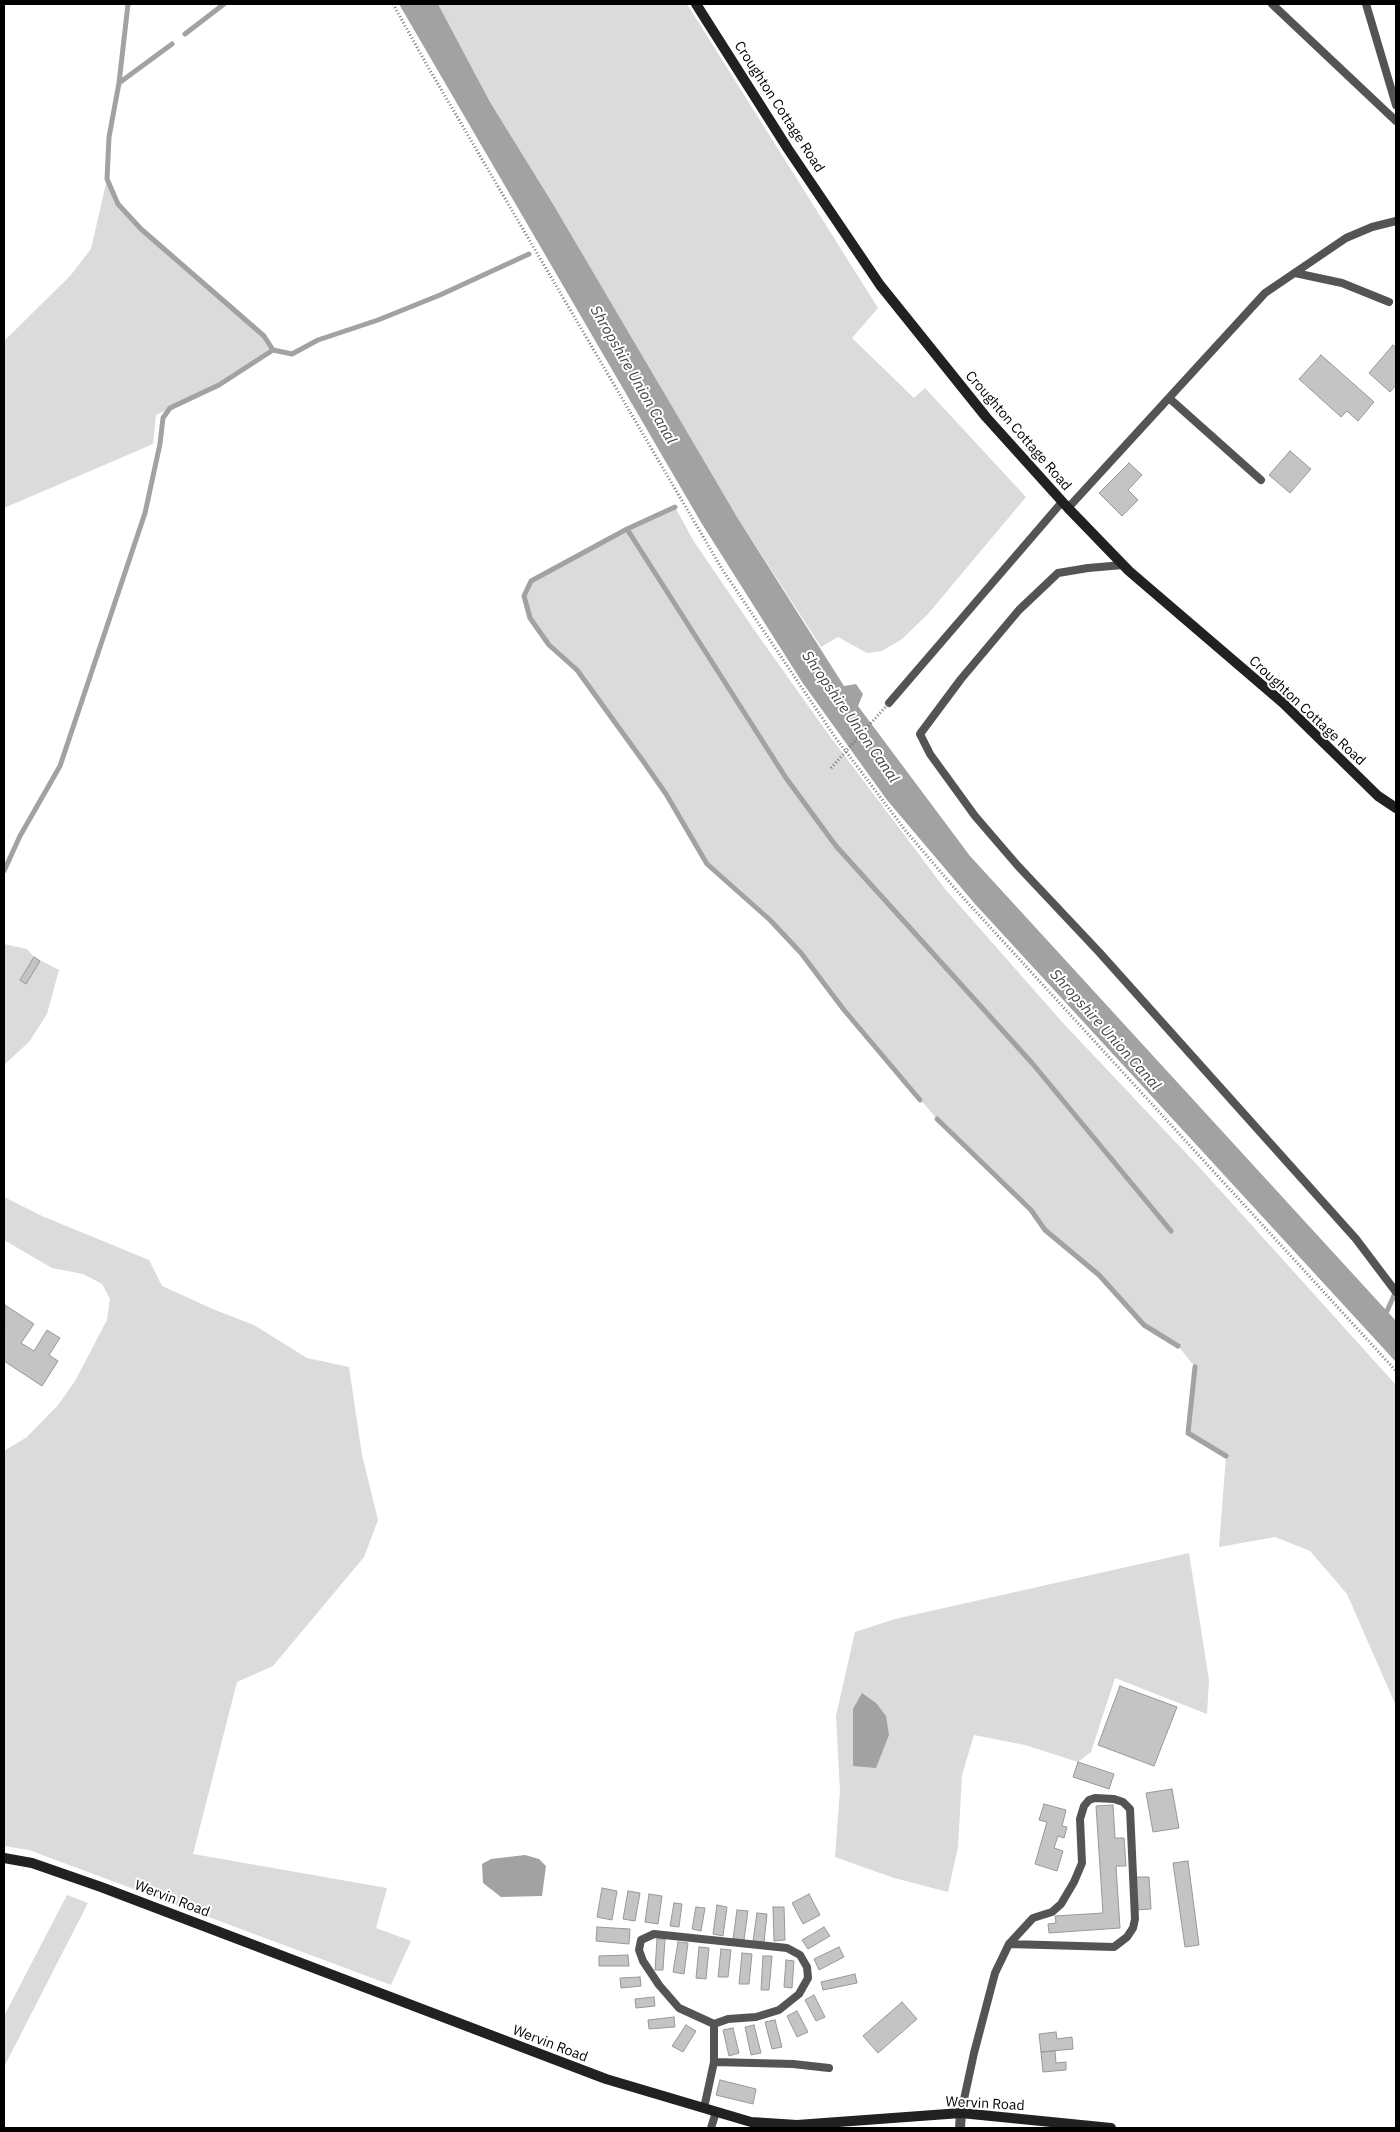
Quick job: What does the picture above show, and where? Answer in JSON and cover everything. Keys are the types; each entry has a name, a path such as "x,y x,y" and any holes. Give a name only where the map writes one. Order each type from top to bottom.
{"street":[{"name":"Croughton Cottage Road","path":"696,4 788,149 880,285 986,417 1065,505 1149,591 1283,703 1378,796 1396,808"},
{"name":"Wervin Road","path":"4,1858 32,1863 101,1887 606,2080 751,2122 797,2125 961,2113 1111,2128"},
{"path":"960,2128 961,2113"}],"lane":[{"path":"1272,4 1396,121"},
{"path":"1366,4 1396,104"},
{"path":"889,703 1065,505 1169,398 1265,293 1346,238 1372,227 1396,221"},
{"path":"1295,273 1342,282 1389,302"},
{"path":"1169,398 1261,480"},
{"path":"1123,565 1058,573 1019,610 961,680 920,734 930,754 975,816 1018,866 1249,1118 1356,1239 1396,1292"},
{"path":"961,2113 974,2053 995,1973 1009,1944 1033,1918 1052,1912 1061,1904 1074,1882 1082,1863 1080,1819 1084,1806 1089,1800 1095,1798 1114,1799 1123,1802 1130,1809 1135,1919 1127,1937 1114,1947 1009,1944"},
{"path":"654,1934 787,1948 800,1954 807,1967 808,1978 799,1994 779,2010 756,2017 728,2019 714,2024 679,2008 659,1985 643,1961 639,1950 641,1940 654,1934"},
{"path":"704,2108 714,2062 714,2024"},
{"path":"714,2062 793,2064 829,2068"},
{"path":"711,2128 716,2112"}],"path":[{"path":"393,4 722,569 835,737 905,830 957,891 1396,1371"},
{"path":"831,768 889,703"}],"shaded area":[{"path":"438,4 687,4 878,308 852,338 914,398 925,388 1026,497 928,614 902,639 882,651 867,653 838,637 821,647 737,517 704,462 553,204 490,102"},
{"path":"107,179 118,204 141,229 264,336 273,350 219,385 156,415 153,444 4,508 4,341 70,276 91,249"},
{"path":"675,507 693,540 755,631 826,731 945,889 1063,1023 1201,1169 1396,1385 1396,1706 1347,1594 1310,1551 1275,1537 1219,1547 1226,1456 1188,1433 1195,1367 1178,1346 1144,1325 1099,1275 1045,1230 1031,1210 937,1119 844,1010 801,953 770,920 707,864 666,794 643,761 577,670 549,645 530,618 524,596 531,581 627,529"},
{"path":"4,944 27,949 34,957 59,970 47,1014 29,1042 4,1065"},
{"path":"4,1197 42,1216 149,1260 162,1286 254,1325 307,1358 349,1367 362,1455 378,1520 364,1557 273,1666 237,1682 193,1854 387,1888 376,1928 411,1941 391,1985 29,1850 4,1846 4,1451 27,1437 58,1405 75,1381 107,1320 110,1299 102,1284 83,1274 52,1268 4,1240"},
{"path":"1189,1553 1209,1680 1207,1714 1115,1678 1091,1752 1078,1762 1025,1745 974,1735 962,1775 958,1847 948,1892 894,1878 835,1857 840,1790 836,1716 855,1632 895,1619"},
{"path":"67,1895 88,1903 4,2067 4,2016"}],"water":[{"name":"Shropshire Union Canal","path":"399,4 438,4 490,102 553,204 737,517 844,686 856,684 863,694 858,706 970,856 1396,1321 1396,1362 975,904 887,800 802,682 702,524"},
{"path":"862,1693 876,1703 886,1716 889,1735 876,1768 853,1766 853,1709"},
{"path":"525,1855 539,1859 546,1866 542,1896 501,1897 483,1883 482,1864 491,1859"}],"building":[{"path":"1393,345 1396,348 1396,385 1390,392 1369,373"},
{"path":"1321,355 1374,402 1358,421 1347,411 1341,417 1299,379"},
{"path":"1290,451 1311,469 1290,493 1269,475"},
{"path":"1129,463 1142,475 1128,490 1138,500 1122,516 1099,493"},
{"path":"34,957 40,961 26,984 20,980"},
{"path":"5,1305 34,1324 21,1343 34,1351 47,1330 60,1338 49,1355 58,1361 42,1386 4,1361"},
{"path":"1120,1686 1177,1707 1154,1766 1098,1745"},
{"path":"1078,1762 1114,1774 1109,1789 1073,1777"},
{"path":"1172,1789 1179,1828 1153,1832 1146,1793"},
{"path":"1044,1804 1066,1810 1062,1826 1067,1827 1064,1838 1058,1836 1054,1848 1063,1851 1057,1871 1035,1864 1047,1822 1039,1820"},
{"path":"1113,1805 1115,1838 1124,1838 1126,1866 1116,1866 1120,1928 1049,1933 1048,1924 1056,1923 1055,1916 1103,1913 1096,1806"},
{"path":"1188,1861 1199,1945 1185,1947 1173,1863"},
{"path":"1135,1877 1149,1877 1151,1909 1137,1910"},
{"path":"602,1888 617,1891 612,1920 597,1917"},
{"path":"628,1891 640,1893 635,1921 623,1919"},
{"path":"649,1894 662,1896 658,1924 645,1922"},
{"path":"809,1894 820,1915 803,1924 792,1903"},
{"path":"674,1903 682,1904 679,1927 670,1926"},
{"path":"717,1905 727,1907 723,1936 713,1934"},
{"path":"696,1907 705,1908 701,1931 692,1929"},
{"path":"773,1907 784,1907 785,1940 774,1941"},
{"path":"737,1910 748,1911 744,1940 733,1939"},
{"path":"757,1913 767,1914 764,1942 753,1941"},
{"path":"597,1927 630,1929 629,1944 596,1941"},
{"path":"824,1927 830,1936 808,1949 802,1940"},
{"path":"657,1939 665,1939 663,1970 655,1970"},
{"path":"678,1942 688,1943 684,1974 673,1972"},
{"path":"699,1947 709,1948 706,1979 696,1978"},
{"path":"839,1947 844,1957 819,1970 814,1959"},
{"path":"721,1949 731,1950 728,1977 718,1977"},
{"path":"742,1953 752,1954 749,1984 739,1984"},
{"path":"628,1955 629,1966 599,1966 599,1956"},
{"path":"763,1956 772,1956 769,1990 761,1990"},
{"path":"786,1960 794,1961 792,1988 784,1987"},
{"path":"855,1974 857,1983 823,1990 821,1982"},
{"path":"640,1977 641,1986 621,1988 620,1978"},
{"path":"814,1995 825,2017 816,2021 805,2000"},
{"path":"654,1997 655,2006 636,2008 635,1999"},
{"path":"902,2002 917,2019 878,2053 863,2036"},
{"path":"797,2011 808,2032 797,2037 787,2016"},
{"path":"674,2017 675,2027 649,2029 648,2020"},
{"path":"775,2020 782,2047 772,2049 765,2022"},
{"path":"686,2025 696,2031 683,2052 672,2046"},
{"path":"754,2025 761,2053 751,2055 745,2027"},
{"path":"733,2028 739,2053 729,2056 723,2030"},
{"path":"1056,2032 1057,2039 1072,2037 1073,2049 1041,2052 1039,2034"},
{"path":"1055,2051 1056,2063 1066,2062 1066,2070 1043,2072 1041,2052"},
{"path":"720,2080 756,2089 753,2104 716,2095"}],"waterway":[{"path":"128,4 119,83 109,137 107,179 118,204 141,229 264,336 273,350"},
{"path":"185,34 224,4"},
{"path":"119,83 172,44"},
{"path":"4,871 20,836 60,766 145,513 160,444 163,418 170,408 219,385 273,350 292,354 318,340 378,320 440,295 529,254"},
{"path":"675,507 627,529 531,581 524,596 530,618 549,645 577,670 643,761 666,794 707,864 770,920 801,953 844,1010 920,1100"},
{"path":"627,529 786,778 836,846 1032,1063 1171,1231"},
{"path":"937,1119 1031,1210 1045,1230 1099,1275 1144,1325 1178,1346"},
{"path":"1387,1311 1396,1291"},
{"path":"1195,1367 1188,1433 1226,1456"}]}
